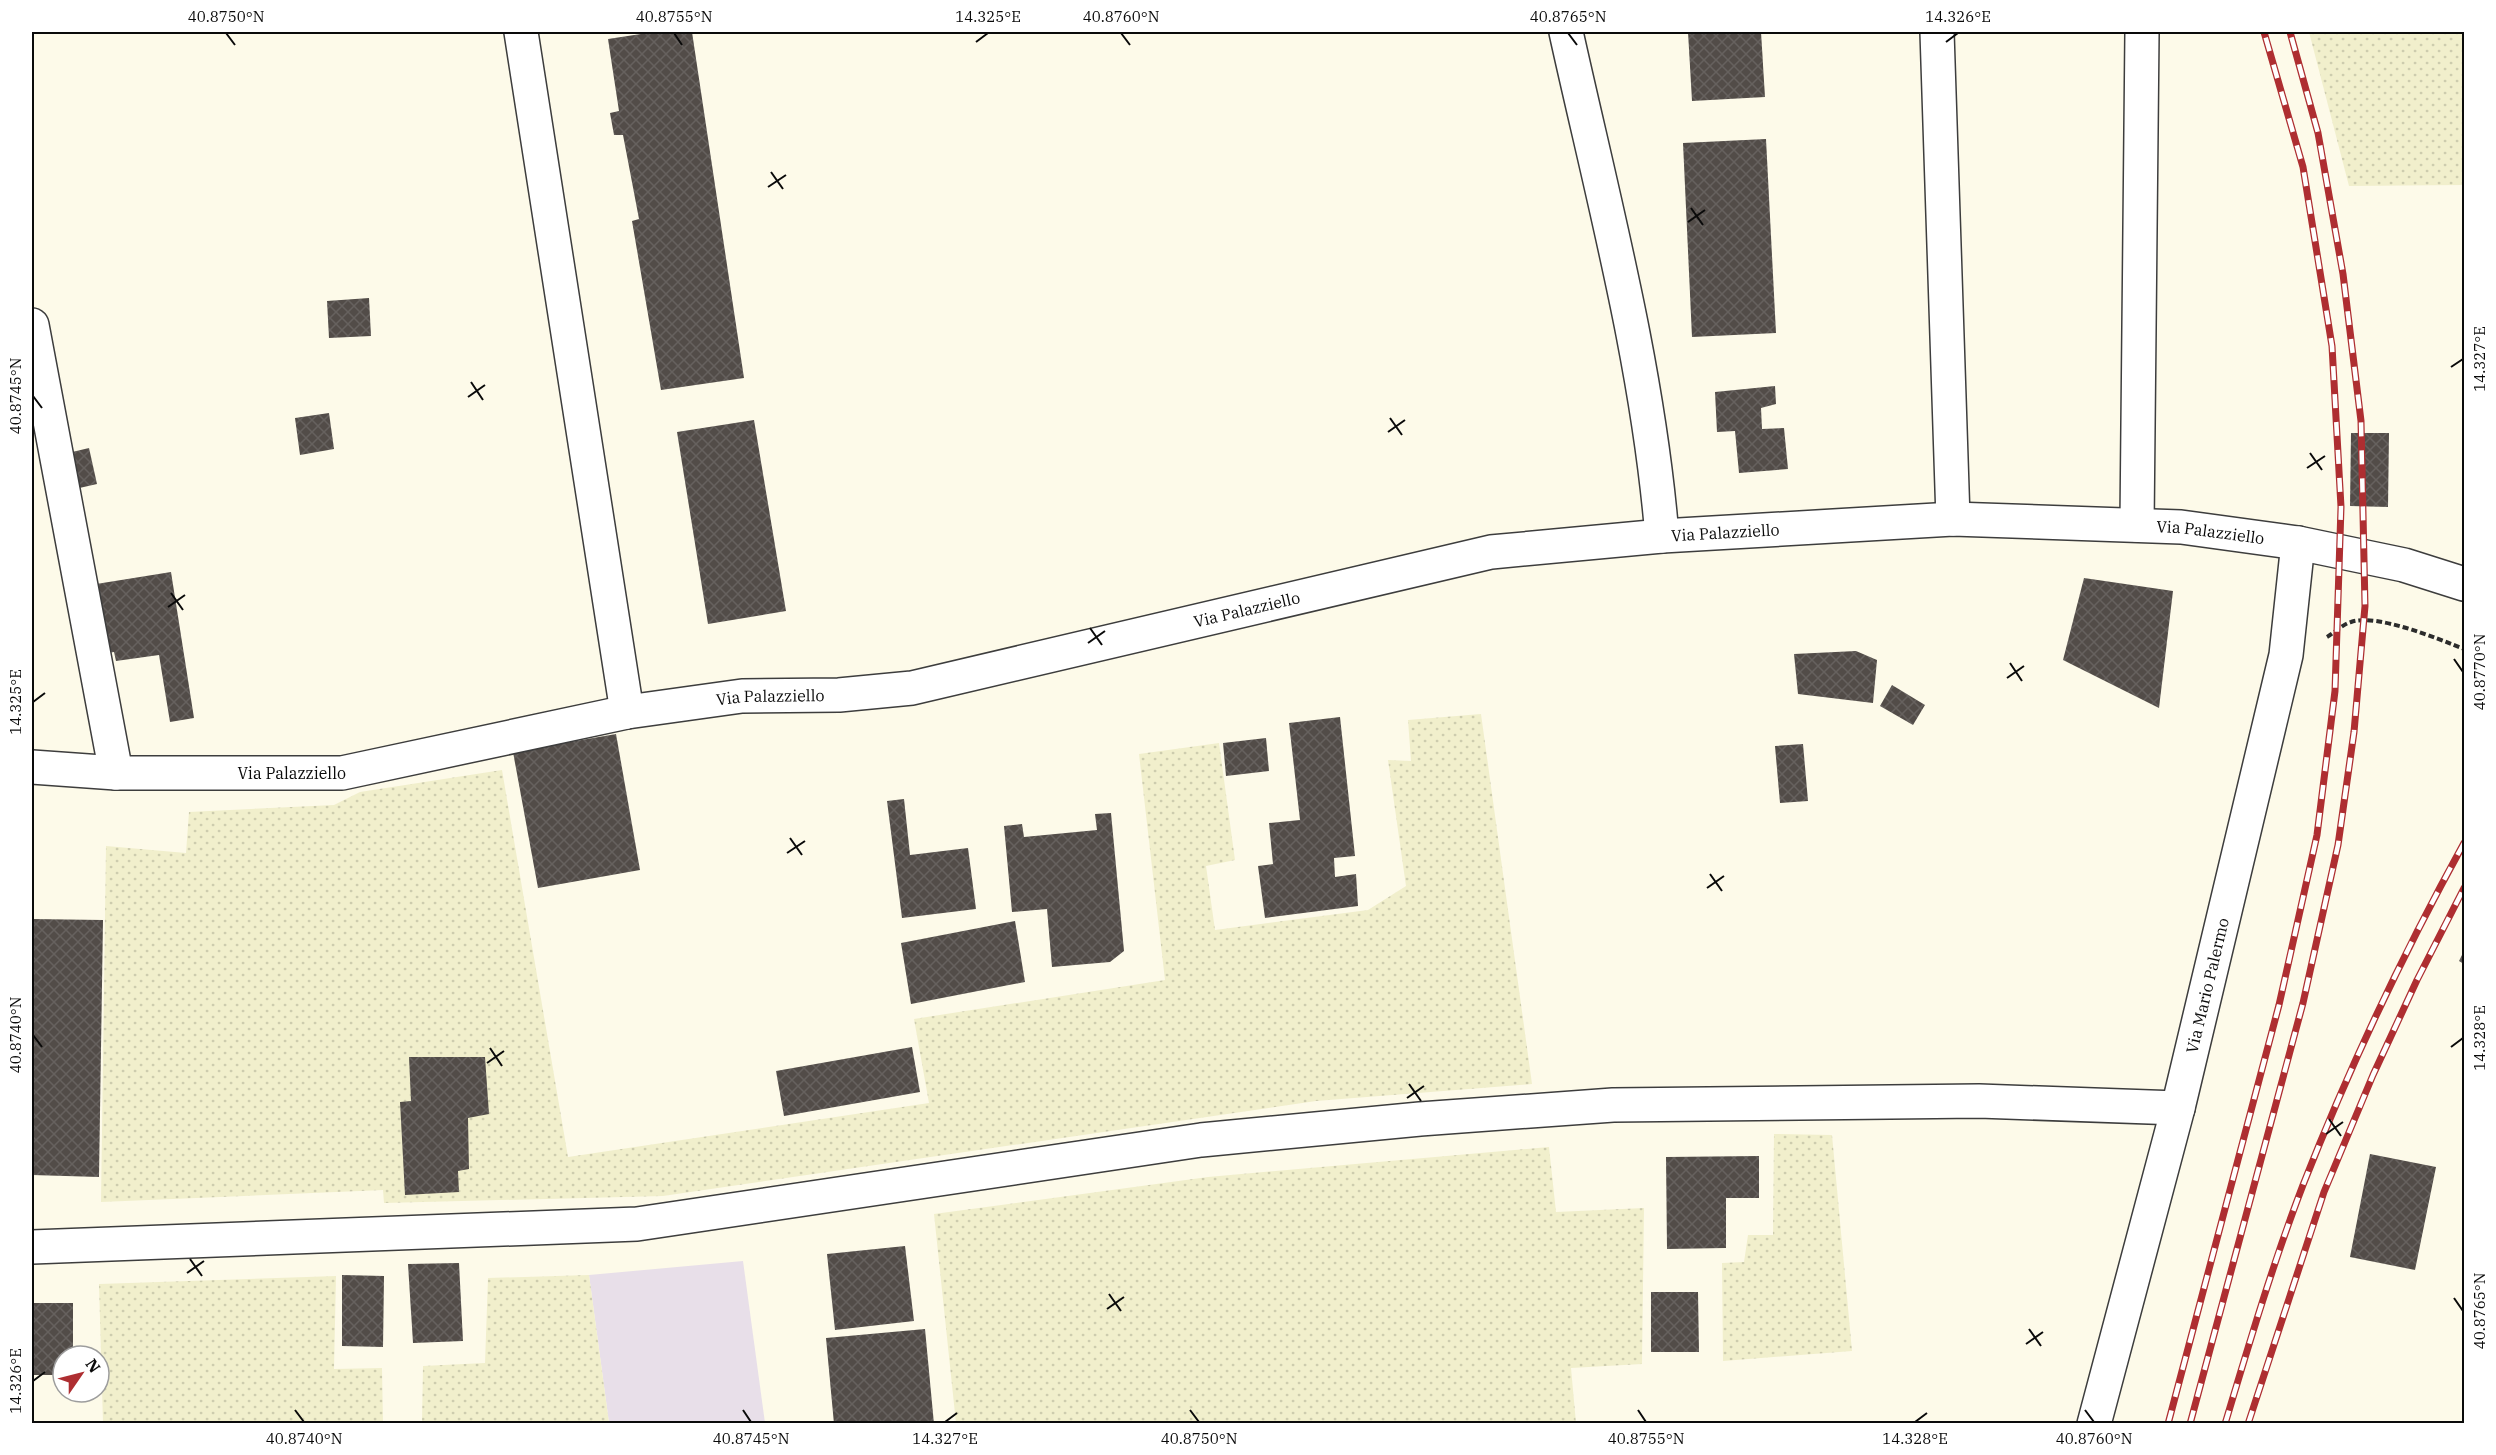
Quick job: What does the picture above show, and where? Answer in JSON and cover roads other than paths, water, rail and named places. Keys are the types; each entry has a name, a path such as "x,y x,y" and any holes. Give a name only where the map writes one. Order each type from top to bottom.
{"street":[{"path":"521,32 627,712"},
{"path":"1566,32 1644,382 1658,483 1662,536"},
{"path":"1937,32 1953,519"},
{"path":"2137,525 2142,32"},
{"path":"32,325 116,773"},
{"name":"Via Palazziello","path":"32,767 116,773 342,773 627,712 742,696 839,695 912,688 1491,552 1662,536 1953,519 2137,525 2181,528 2298,543 2404,565 2464,584"},
{"name":"Via Mario Palermo","path":"2094,1424 2178,1108 2286,655 2298,543"},
{"path":"32,1247 637,1224 1201,1140 1420,1119 1613,1105 1979,1101 2178,1108"}],"railway":[{"path":"2168,1424 2279,1005 2317,835 2335,691 2341,507 2332,346 2303,167 2264,32"},
{"path":"2190,1424 2303,1003 2338,845 2354,732 2365,606 2361,421 2343,274 2318,133 2290,32"},
{"path":"2225,1424 2282,1244 2321,1141 2378,1012 2464,843"},
{"path":"2248,1424 2324,1192 2373,1075 2417,980 2464,888"}]}
